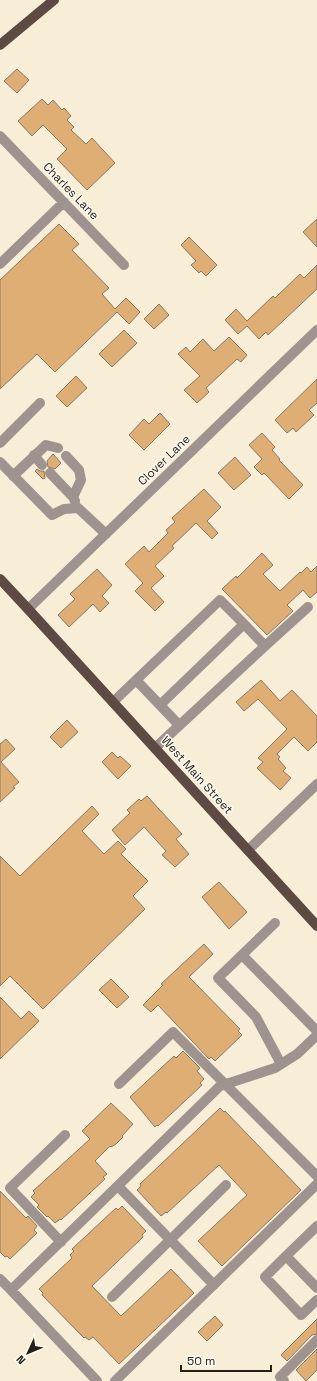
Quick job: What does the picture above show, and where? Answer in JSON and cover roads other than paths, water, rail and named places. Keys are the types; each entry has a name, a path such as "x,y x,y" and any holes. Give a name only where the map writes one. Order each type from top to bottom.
{"main road":[{"path":"0,45 54,0"},
{"path":"0,579 28,609"},
{"name":"West Main Street","path":"28,609 317,926"}],"street":[{"name":"Charles Lane","path":"0,136 124,265"},
{"path":"0,264 64,202"},
{"name":"Clover Lane","path":"28,609 317,330"},
{"path":"0,443 40,403"},
{"path":"14,476 46,445 58,448"},
{"path":"34,455 42,464"},
{"path":"66,456 79,470 81,480 73,497"},
{"path":"0,462 52,515 64,509 78,508"},
{"path":"50,473 73,497 78,508 106,534"},
{"path":"113,702 220,600 265,646"},
{"path":"155,748 308,607"},
{"path":"160,705 244,624"},
{"path":"136,680 179,725"},
{"path":"248,850 317,784"},
{"path":"275,923 218,978 256,1017 281,1064"},
{"path":"242,955 317,1031"},
{"path":"119,1084 173,1032 317,1176"},
{"path":"11,1290 220,1086 275,1068 297,1054 317,1035"},
{"path":"61,1242 10,1188 65,1135"},
{"path":"116,1381 317,1184"},
{"path":"112,1297 226,1185"},
{"path":"118,1186 214,1285"},
{"path":"317,1226 265,1277 302,1315 317,1300"},
{"path":"286,1256 317,1288"},
{"path":"0,1279 97,1381"},
{"path":"284,1381 280,1377 317,1340"}]}
